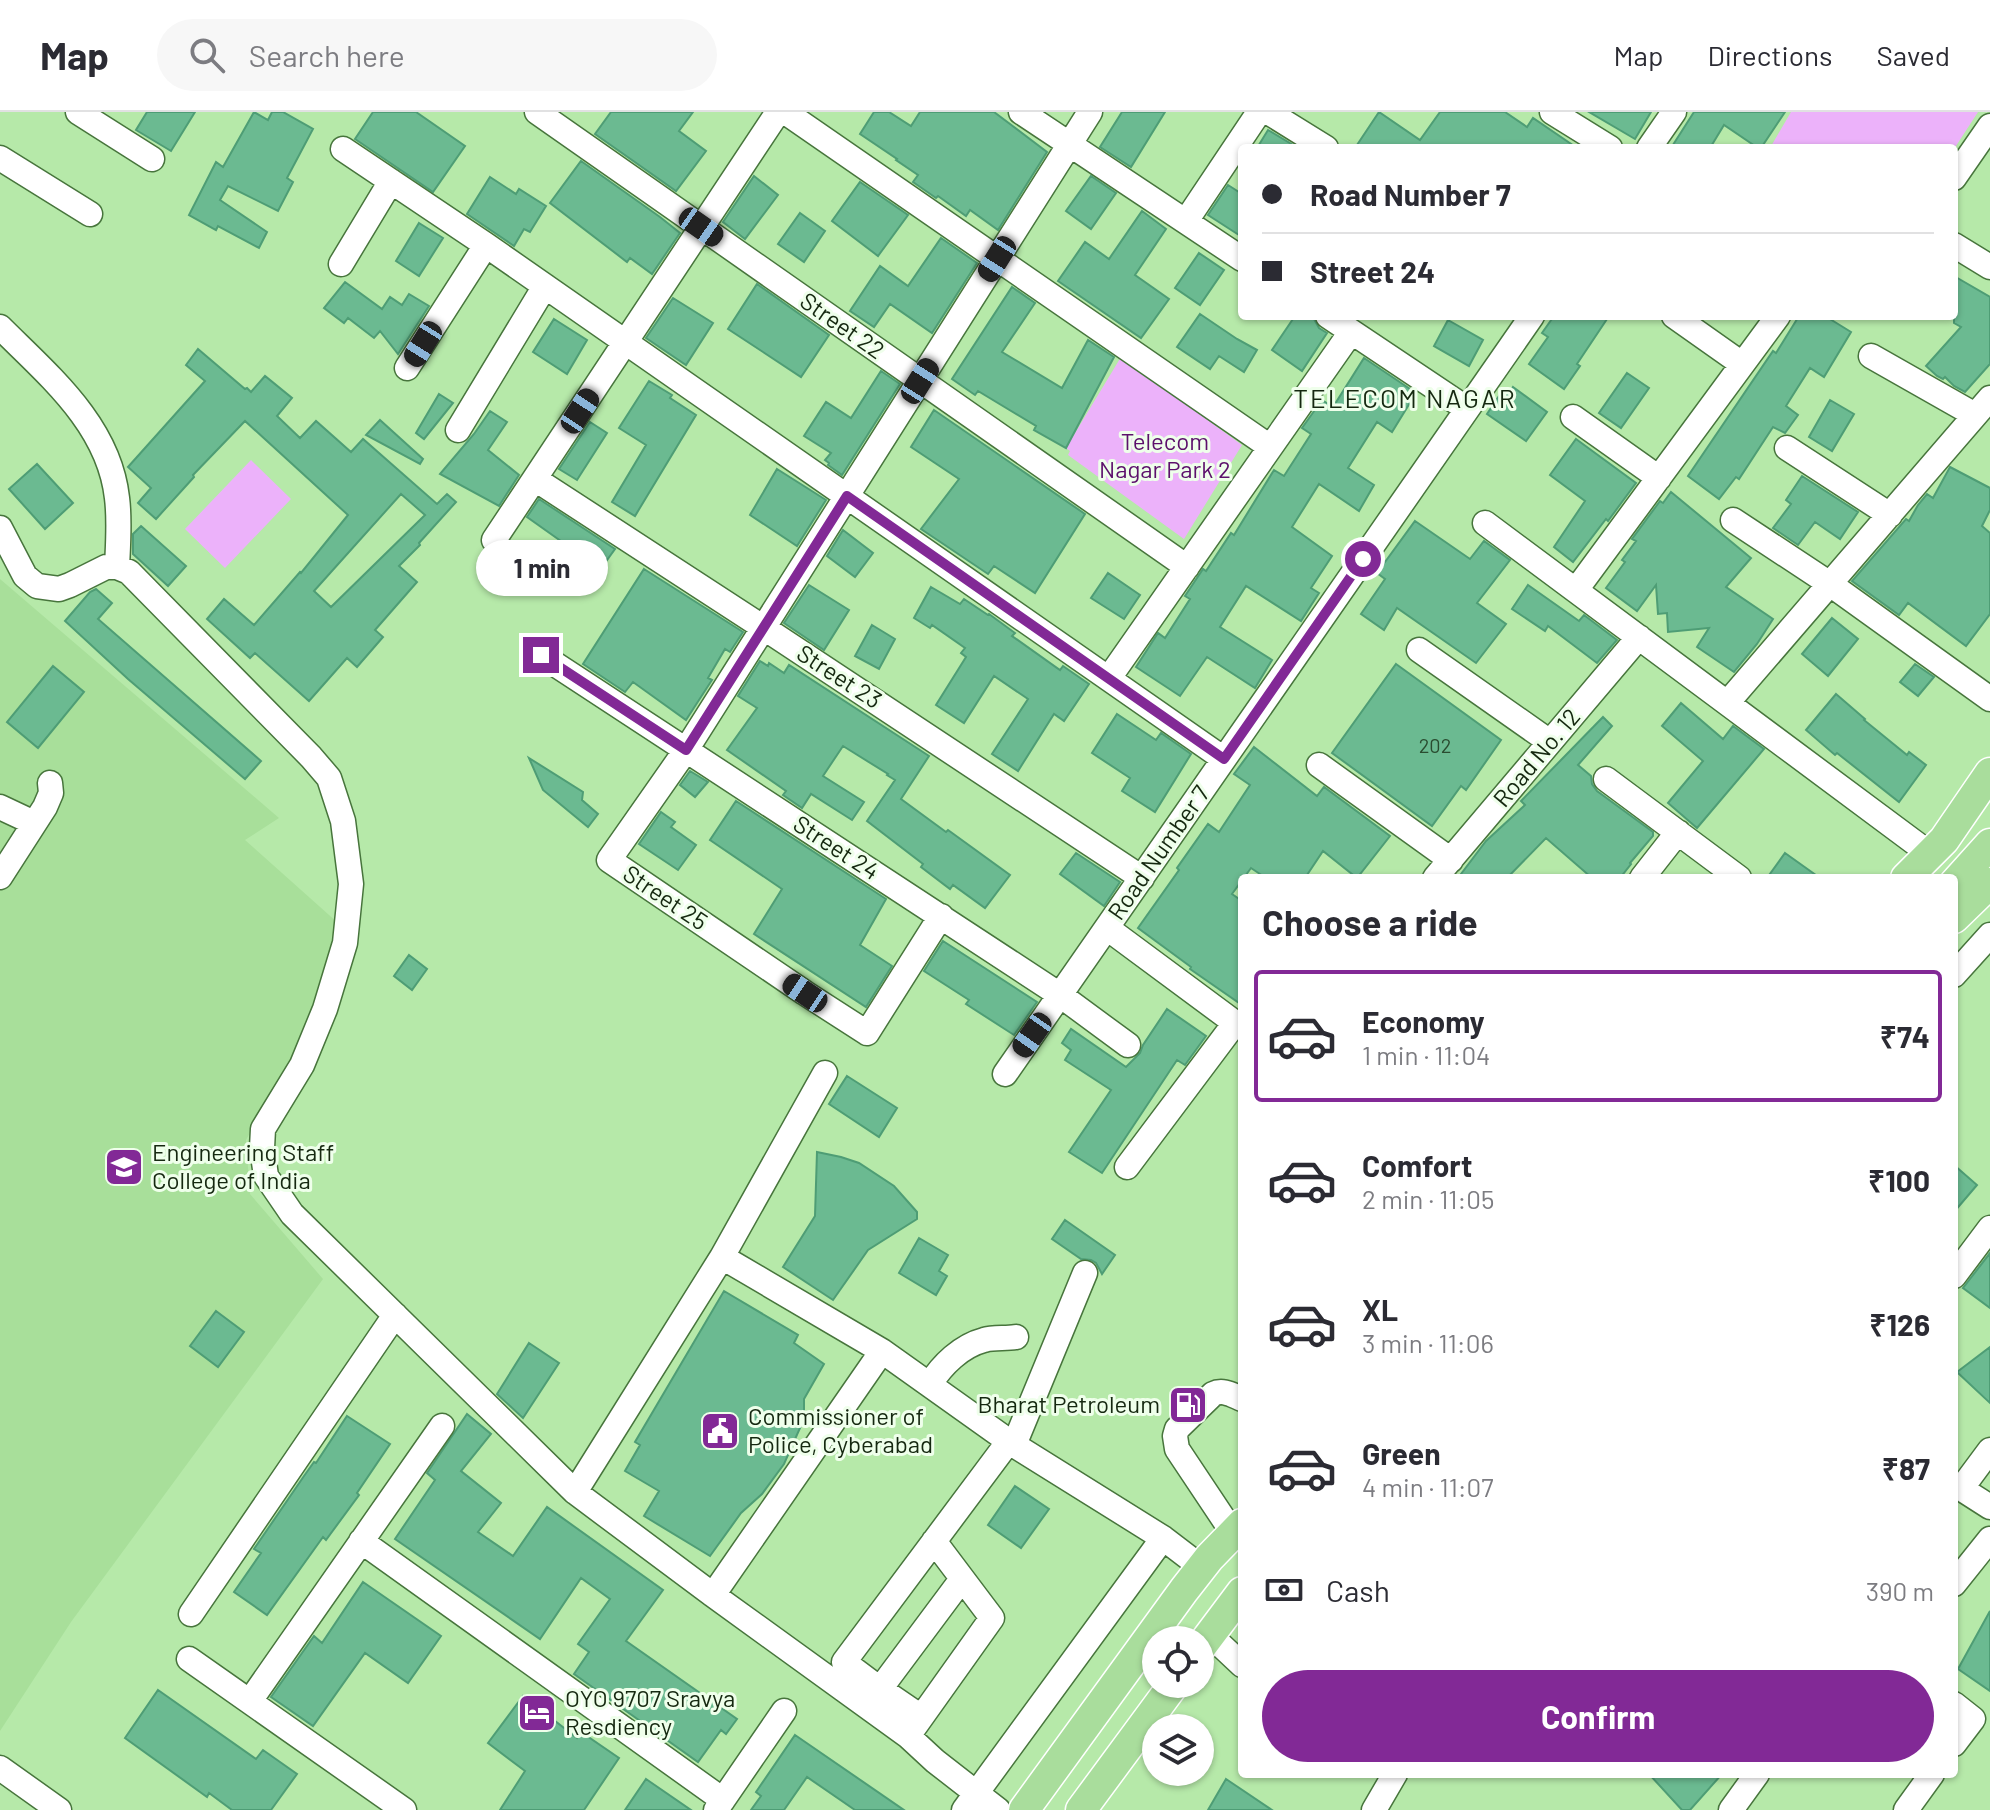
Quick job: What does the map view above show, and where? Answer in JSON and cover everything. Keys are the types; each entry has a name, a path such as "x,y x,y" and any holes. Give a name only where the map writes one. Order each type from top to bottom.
{"main road":[{"path":"1937,847 1990,773"},
{"path":"1910,874 1990,798"},
{"path":"1958,880 1990,844"},
{"path":"1958,914 1990,883"},
{"path":"1024,1810 1201,1567 1237,1529"},
{"path":"1214,1630 1238,1597"},
{"path":"1081,1810 1164,1698"}],"street":[{"path":"78,112 152,159"},
{"name":"Street 22","path":"537,112 1187,567"},
{"path":"494,540 778,112"},
{"path":"785,112 1270,447"},
{"path":"1021,112 1238,256"},
{"name":"Street 25","path":"941,916 867,1033 609,860 686,750 1090,112"},
{"path":"1186,221 1259,112"},
{"path":"1268,112 1320,144"},
{"path":"1552,112 1604,144"},
{"path":"1652,144 1674,112"},
{"path":"1958,172 1990,126"},
{"path":"343,149 486,245 1224,759"},
{"path":"0,158 90,214"},
{"path":"341,264 391,181"},
{"path":"407,368 486,245"},
{"path":"1958,247 1990,267"},
{"path":"458,430 545,286"},
{"path":"1334,320 1467,409"},
{"name":"Road Number 7","path":"1005,1074 1529,320"},
{"path":"1680,320 1742,364"},
{"path":"1576,590 1775,320"},
{"path":"0,327 78,406 107,453 117,497 117,567"},
{"path":"1109,678 1351,332"},
{"path":"1728,702 1983,406 1871,356"},
{"path":"1573,417 1659,478"},
{"path":"1787,448 1890,515"},
{"name":"Street 23","path":"535,479 1142,878"},
{"path":"1733,520 1830,584 1990,699"},
{"path":"1485,523 1728,702 1937,847"},
{"path":"0,528 25,576 37,586 59,589 106,567 117,567 137,578 329,778 343,821 351,884 345,943 325,1009 302,1065 263,1129 266,1176 292,1214 575,1492 713,1595 914,1726"},
{"name":"Road No. 12","path":"1443,869 1639,637"},
{"path":"1419,650 1550,742"},
{"name":"Street 24","path":"541,655 1060,995 1128,1045"},
{"path":"1319,765 1443,869"},
{"path":"1606,779 1734,874"},
{"path":"0,877 51,793 50,783"},
{"path":"0,807 34,823"},
{"path":"1645,874 1678,832"},
{"path":"1107,928 1238,1026 1127,1167"},
{"path":"1958,971 1990,935"},
{"path":"575,1492 722,1257 825,1073"},
{"path":"1958,1271 1990,1228"},
{"path":"722,1257 882,1351 1012,1443 1163,1538 1201,1567"},
{"path":"998,1810 971,1802 935,1761 914,1726 880,1689 844,1662 1012,1443 1085,1273"},
{"path":"191,1614 395,1315"},
{"path":"930,1384 940,1369 985,1339 1016,1337"},
{"path":"713,1595 882,1351"},
{"path":"1237,1529 1177,1449 1175,1436 1177,1429 1213,1394 1219,1391 1238,1397"},
{"path":"250,1701 442,1426"},
{"path":"1958,1485 1990,1450"},
{"path":"1958,1487 1990,1507"},
{"path":"971,1802 1163,1538"},
{"path":"1958,1579 1990,1539"},
{"path":"361,1541 720,1805 784,1711"},
{"path":"914,1726 992,1618 934,1541"},
{"path":"880,1689 962,1579"},
{"path":"1214,1648 1238,1663"},
{"path":"189,1659 404,1810"},
{"path":"1958,1738 1972,1718"},
{"path":"0,1768 59,1810"},
{"path":"1374,1810 1393,1778"},
{"path":"1731,1810 1754,1778"},
{"path":"1906,1810 1929,1778"}],"shaded area":[{"name":"Engineering Staff College of India","path":"0,579 279,818 245,840 338,923 301,1041 246,1140 250,1194 323,1279 71,1622 0,1731"}],"green space":[{"path":"1791,112 1978,112 1957,144 1772,144"},
{"name":"Telecom Nagar Park 2","path":"1121,357 1242,445 1184,539 1068,455 1070,451 1066,448"},
{"path":"251,460 291,499 225,568 185,529"}],"building":[{"path":"147,112 195,112 171,151 136,130"},
{"path":"254,112 268,120 272,112 283,112 313,129 287,178 293,182 278,211 228,186 220,200 267,232 259,248 218,226 216,230 189,215 216,162 223,167"},
{"path":"373,112 416,112 465,146 433,192 355,139"},
{"path":"611,112 693,112 679,131 706,151 676,191 595,134"},
{"path":"874,112 889,112 911,126 920,112 994,112 1047,152 998,230 970,210 966,216 913,182 918,175 860,134"},
{"path":"1122,112 1165,112 1131,167 1100,147"},
{"path":"1379,112 1420,140 1440,112 1505,112 1527,127 1533,118 1571,144 1358,144"},
{"path":"1589,112 1651,112 1635,139"},
{"path":"1694,112 1785,112 1764,144 1752,144 1724,125 1712,144 1674,144"},
{"path":"1268,130 1291,144 1259,144"},
{"path":"581,161 680,233 652,274 630,258 627,262 550,203"},
{"path":"754,176 778,195 745,239 723,222"},
{"path":"1091,176 1116,193 1091,229 1066,211"},
{"path":"490,177 516,194 519,189 546,206 530,232 524,229 514,246 467,214"},
{"path":"860,182 908,215 878,256 832,221"},
{"path":"1228,185 1238,191 1238,234 1208,215"},
{"path":"1142,211 1166,229 1135,275 1169,299 1141,338 1058,281 1085,242 1109,259"},
{"path":"800,213 825,231 804,262 778,244"},
{"path":"419,223 443,238 419,276 396,261"},
{"path":"941,238 977,263 932,333 890,304 874,327 850,311 880,266 908,286"},
{"path":"1199,253 1224,270 1200,305 1175,288"},
{"path":"1958,278 1990,297 1990,364 1965,392 1926,366 1961,327 1954,323 1958,320"},
{"path":"345,282 382,309 390,297 402,305 409,294 429,306 398,354 380,331 374,338 348,318 344,323 324,308"},
{"path":"757,284 829,335 801,377 728,329"},
{"path":"1012,287 1035,303 1002,352 1062,388 1088,340 1114,357 1066,448 1034,430 1036,426 978,391 975,395 952,379"},
{"path":"673,298 713,323 686,365 646,338"},
{"path":"1200,314 1257,350 1244,372 1219,356 1210,369 1177,347"},
{"path":"554,319 587,340 567,374 533,352"},
{"path":"1292,320 1315,320 1327,333 1302,371 1272,350"},
{"path":"1448,320 1483,340 1469,366 1434,346"},
{"path":"1551,320 1606,320 1564,389 1529,364 1548,337 1542,333"},
{"path":"1797,320 1832,320 1851,332 1824,377 1810,368 1786,406 1798,415 1785,433 1773,427 1739,479 1736,477 1719,499 1688,476 1773,351 1776,353"},
{"path":"198,349 251,392 265,376 292,398 277,416 300,438 316,421 351,452 363,439 437,504 447,494 456,502 399,566 417,582 375,630 383,637 357,667 347,658 309,701 255,653 250,658 207,619 224,599 254,625 348,515 245,421 156,519 138,503 151,488 128,467 205,381 186,365","holes":["401,494 425,515 331,607 314,591"]},
{"path":"1364,358 1416,393 1392,432 1377,422 1348,468 1374,485 1359,511 1319,484 1292,527 1332,556 1311,588 1319,593 1301,621 1246,586 1220,627 1272,660 1255,688 1207,657 1180,696 1136,667 1158,633 1165,638 1190,599 1185,596 1231,533 1234,535 1274,470 1284,476 1311,434 1302,428 1322,400 1333,407"},
{"path":"881,371 900,384 842,475 825,460 831,453 804,436 826,402 851,418"},
{"path":"1627,373 1649,388 1621,428 1599,413"},
{"path":"649,381 696,415 635,516 612,502 646,445 619,428"},
{"path":"1513,387 1547,412 1526,441 1487,414 1503,390 1508,394"},
{"path":"439,394 453,403 424,439 416,433"},
{"path":"1830,400 1854,414 1832,451 1809,437"},
{"path":"934,410 1085,514 1035,593 994,566 988,574 921,529 959,479 911,447"},
{"path":"490,411 507,422 488,450 519,475 499,506 440,474"},
{"path":"380,420 423,459 420,464 366,435"},
{"path":"590,422 607,433 577,480 559,469"},
{"path":"1576,439 1636,483 1573,562 1554,547 1585,501 1550,475"},
{"path":"37,464 73,503 45,529 9,489"},
{"path":"1950,467 1990,488 1990,510 1982,526 1990,533 1990,614 1966,646 1908,603 1899,615 1852,581 1906,519 1909,521 1927,494 1933,498"},
{"path":"777,469 826,500 797,546 750,515"},
{"path":"1802,476 1858,512 1840,539 1815,522 1798,545 1773,528 1791,504 1786,500"},
{"path":"1671,492 1751,558 1726,587 1773,619 1734,672 1697,647 1709,628 1668,632 1667,613 1658,614 1656,585 1637,611 1606,588 1625,562 1622,560 1636,541 1632,539 1660,501 1663,503"},
{"path":"539,499 615,549 586,589 558,569 572,549 527,517"},
{"path":"1415,521 1470,559 1484,541 1510,560 1477,603 1506,624 1476,663 1397,608 1384,630 1361,614 1385,579 1377,573"},
{"path":"141,526 186,566 168,586 133,554 133,534"},
{"path":"843,530 873,553 855,577 827,556"},
{"path":"644,569 743,632 730,652 725,649 708,678 712,680 686,720 633,682 625,692 583,664"},
{"path":"1108,573 1140,595 1124,619 1091,598"},
{"path":"809,585 849,610 824,650 784,623"},
{"path":"1528,585 1579,621 1584,615 1617,640 1597,663 1548,626 1545,631 1512,609"},
{"path":"931,587 960,604 964,599 989,614 1015,633 1012,636 1060,670 1063,666 1089,684 1064,721 1054,714 1018,771 992,754 1028,699 994,676 964,723 936,705 966,657 961,653 965,648 932,625 930,628 914,618"},
{"path":"96,589 112,603 98,619 261,761 245,779 65,621"},
{"path":"1832,618 1858,639 1828,676 1802,654"},
{"path":"872,625 895,639 879,669 855,656"},
{"path":"760,661 784,673 789,665 929,756 901,799 1010,875 985,908 953,885 950,889 867,821 895,780 843,746 823,776 864,802 852,820 811,794 802,808 783,795 786,791 727,750 757,708 738,696"},
{"path":"1396,664 1501,740 1466,790 1461,786 1432,826 1332,753"},
{"path":"1915,664 1934,677 1918,696 1900,682"},
{"path":"53,666 84,692 38,748 7,722"},
{"path":"1836,694 1907,755 1909,752 1926,765 1899,802 1806,730"},
{"path":"1681,703 1723,739 1733,726 1764,749 1697,828 1668,803 1703,761 1662,726"},
{"path":"1117,714 1156,740 1161,733 1191,754 1155,812 1122,791 1130,778 1092,753"},
{"path":"1603,717 1612,726 1578,765 1591,776 1597,791 1653,832 1653,836 1623,874 1587,874 1546,838 1511,874 1461,874 1486,841 1525,805 1521,801"},
{"path":"1254,747 1317,796 1324,787 1390,836 1360,874 1352,874 1323,851 1308,874 1260,874 1251,868 1247,874 1238,874 1238,886 1232,894 1238,898 1238,1002 1138,928 1208,824 1219,832 1250,785 1234,774"},
{"path":"529,758 583,792 582,800 598,814 588,827 543,790"},
{"path":"690,771 708,782 695,797 680,785"},
{"path":"736,801 886,899 860,945 892,966 866,1007 754,934 782,889 710,840"},
{"path":"661,812 675,822 671,827 696,845 678,870 639,844"},
{"path":"1076,853 1120,882 1104,906 1060,874"},
{"path":"1785,853 1814,874 1770,874"},
{"path":"943,941 1037,1002 1014,1035 966,1004 969,1000 924,971"},
{"path":"409,955 427,969 412,990 394,976"},
{"path":"1167,1009 1206,1036 1185,1065 1177,1060 1102,1173 1069,1152 1111,1090 1065,1060 1071,1050 1062,1043 1071,1029 1126,1067 1140,1053"},
{"path":"847,1076 897,1108 879,1137 829,1104"},
{"path":"817,1152 859,1163 894,1186 917,1212 917,1219 868,1250 833,1300 783,1267 815,1216"},
{"path":"1958,1168 1977,1185 1958,1207"},
{"path":"1065,1220 1115,1255 1102,1274 1096,1263 1081,1259 1052,1239"},
{"path":"919,1238 948,1255 939,1271 947,1276 936,1295 899,1273"},
{"path":"1990,1253 1990,1308 1963,1288"},
{"name":"Commissioner of Police, Cyberabad","path":"724,1291 798,1335 794,1343 824,1364 804,1399 804,1419 784,1464 762,1494 741,1513 710,1556 644,1516 659,1491 625,1471 640,1445 635,1442"},
{"path":"216,1311 244,1332 218,1367 190,1346"},
{"path":"529,1343 559,1363 523,1418 497,1394"},
{"path":"1990,1347 1990,1403 1958,1373"},
{"path":"467,1414 491,1434 461,1471 501,1503 478,1532 513,1556 547,1507 663,1590 626,1641 737,1719 726,1734 721,1730 698,1762 574,1674 589,1652 578,1644 610,1599 581,1578 540,1639 395,1539 435,1480 427,1473"},
{"path":"347,1416 390,1444 357,1493 359,1495 326,1540 323,1537 267,1615 234,1592 261,1553 254,1549"},
{"path":"1015,1486 1049,1509 1021,1548 988,1525"},
{"path":"363,1582 441,1636 408,1683 365,1653 313,1726 271,1697 314,1636 322,1643"},
{"path":"1990,1611 1990,1691 1958,1669"},
{"path":"158,1690 256,1759 263,1750 297,1774 271,1810 232,1810 209,1793 207,1797 125,1738"},
{"path":"523,1696 577,1738 581,1732 619,1758 584,1810 500,1810 525,1771 488,1743"},
{"path":"795,1735 904,1810 855,1810 807,1777 784,1810 751,1810 761,1796 756,1792"},
{"path":"1653,1778 1718,1778 1690,1810 1682,1810"},
{"path":"646,1779 691,1810 625,1810"},
{"path":"1226,1779 1272,1810 1208,1810"}],"place":[{"name":"Engineering Staff College of India","path":"124,1167"},
{"name":"Bharat Petroleum","path":"1188,1405"},
{"name":"Commissioner of Police, Cyberabad","path":"720,1431"},
{"name":"OYO 9707 Sravya Resdiency","path":"537,1713"}],"district":[{"name":"TELECOM NAGAR","path":"1405,399"}],"route":[{"path":"541,655 686,750 847,496 1224,759 1363,559"}]}
